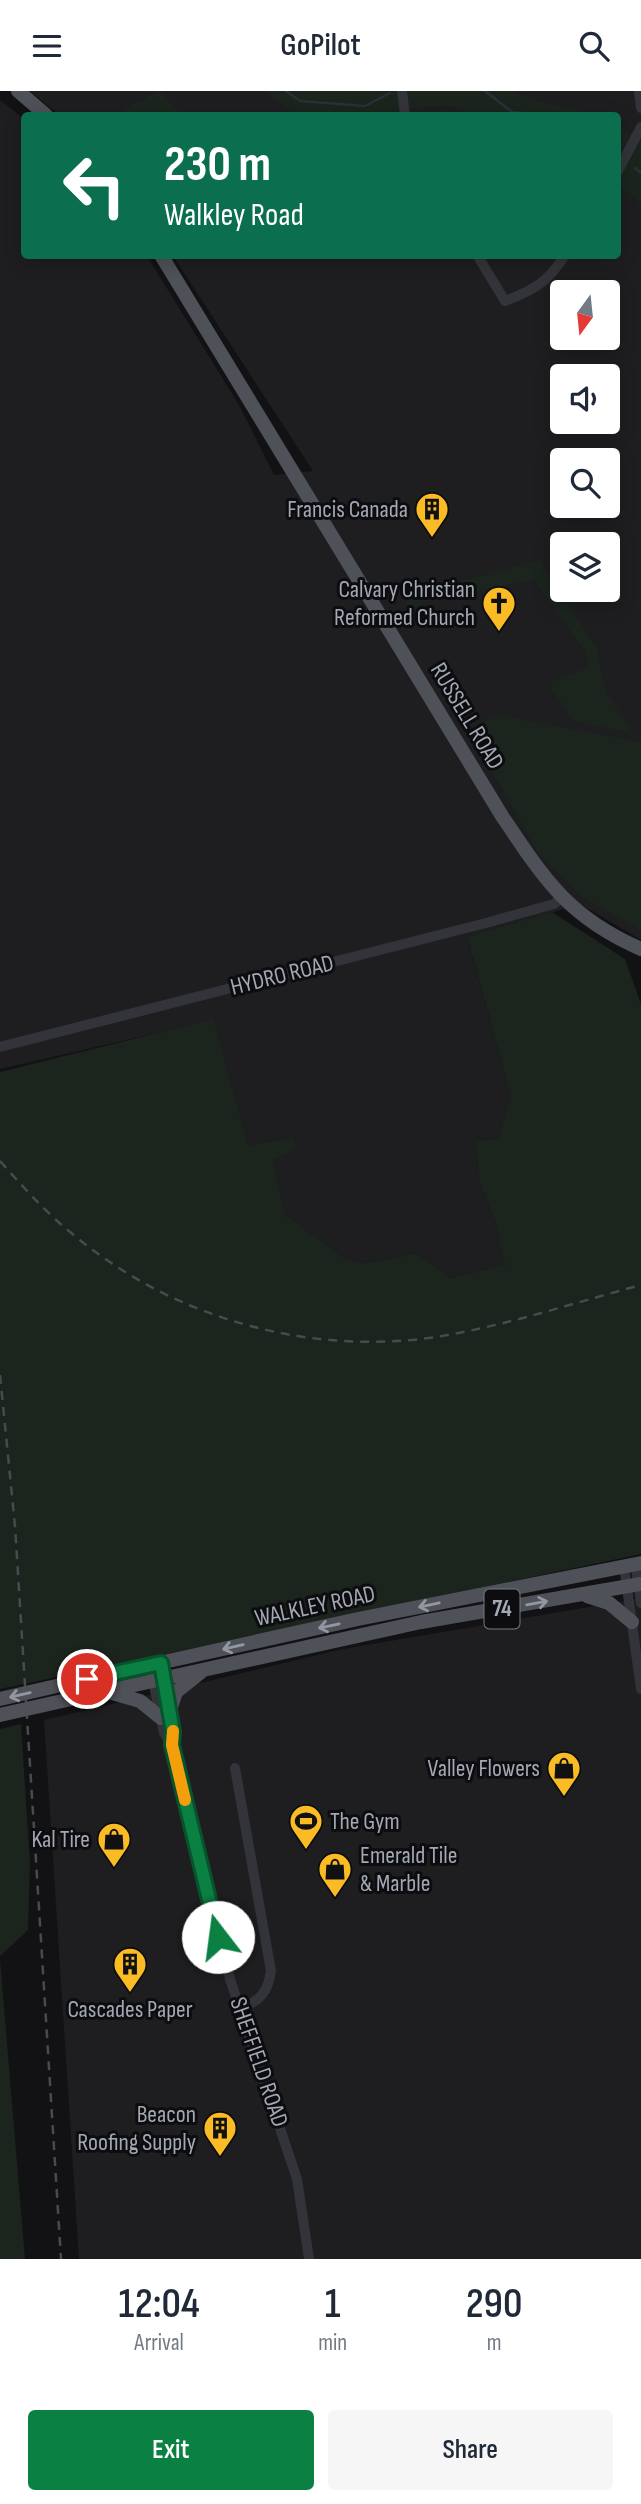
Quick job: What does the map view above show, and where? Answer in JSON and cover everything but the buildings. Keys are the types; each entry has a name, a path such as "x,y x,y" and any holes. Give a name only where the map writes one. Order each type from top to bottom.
{"main road":[{"path":"18,91 42,112"},
{"name":"RUSSELL ROAD","path":"163,259 502,816 543,878 561,898 600,928 641,949"},
{"name":"WALKLEY ROAD","path":"0,1699 358,1619 633,1565"},
{"name":"WALKLEY ROAD","path":"0,1715 363,1635 635,1585"},
{"path":"582,1595 609,1603 632,1622"},
{"path":"96,1694 134,1698 165,1714 176,1692 206,1669"}],"street":[{"path":"402,91 405,112"},
{"path":"639,91 641,108"},
{"path":"621,165 641,127"},
{"path":"479,259 505,301 546,282 563,259"},
{"name":"HYDRO ROAD","path":"0,1047 486,923 554,904 561,898"},
{"path":"633,1565 635,1585 632,1622 641,1689"},
{"path":"635,1585 641,1603"},
{"name":"SHEFFIELD ROAD","path":"155,1665 165,1714 164,1733 172,1745 212,1916 230,1979 298,2179 309,2259"},
{"path":"235,1768 271,1971 263,1996 255,2003 241,2008"}],"shaded area":[{"path":"30,91 641,91 641,940 580,904 467,938 511,1096 498,1138 476,1141 479,1181 496,1224 506,1265 449,1278 416,1253 368,1263 347,1260 284,1215 273,1160 295,1149 293,1137 248,1145 214,1020 0,1069 0,100 21,117 21,259 149,259 239,405 274,475 313,471 175,259 621,259 621,112 55,112"},
{"path":"159,91 179,112 119,112"},
{"path":"268,91 513,91 531,99 583,112 473,112 448,106 385,112 298,112 283,106"},
{"path":"621,128 641,138 641,202 621,187"},
{"path":"540,560 550,576 550,602 567,602 596,647 606,691 633,734 572,720 551,691 551,683 586,668 588,663 586,653 534,580 427,600 412,610 405,603 411,591"},
{"path":"503,716 641,742 641,930 584,898 537,851 473,736 487,717"},
{"path":"552,912 625,959 641,1004 641,1554 0,1689 0,1072 214,1019 248,1145 293,1137 296,1149 273,1160 285,1215 347,1260 368,1263 416,1253 450,1278 505,1265 496,1224 479,1181 476,1141 498,1138 511,1096 467,937"},
{"path":"641,1598 641,2259 79,2259 44,1720 343,1649"},
{"path":"21,1724 30,1863 28,1930 0,1956 0,1729"},
{"path":"0,1959 25,2259 0,2259"}],"waterway":[{"path":"286,91 300,101 365,106 390,93"},
{"path":"485,91 512,112"},
{"path":"635,168 641,173"}],"railway":[{"path":"0,1161 55,1219 114,1265 155,1289 199,1309 292,1335 340,1341 436,1337 513,1320 641,1285"},
{"path":"0,1375 15,1526 61,2259"}],"slow traffic":[{"path":"173,1731 172,1745 185,1800"}],"place":[{"name":"Francis Canada","path":"432,539"},
{"name":"Calvary Christian Reformed Church","path":"499,633"},
{"name":"Valley Flowers","path":"564,1798"},
{"name":"The Gym","path":"306,1851"},
{"name":"Kal Tire","path":"114,1869"},
{"name":"Emerald Tile & Marble","path":"335,1899"},
{"name":"Cascades Paper","path":"130,1994"},
{"name":"Beacon Roofing Supply","path":"220,2158"}],"route":[{"path":"87,1679 161,1663 173,1732 172,1745 218,1937"}]}
